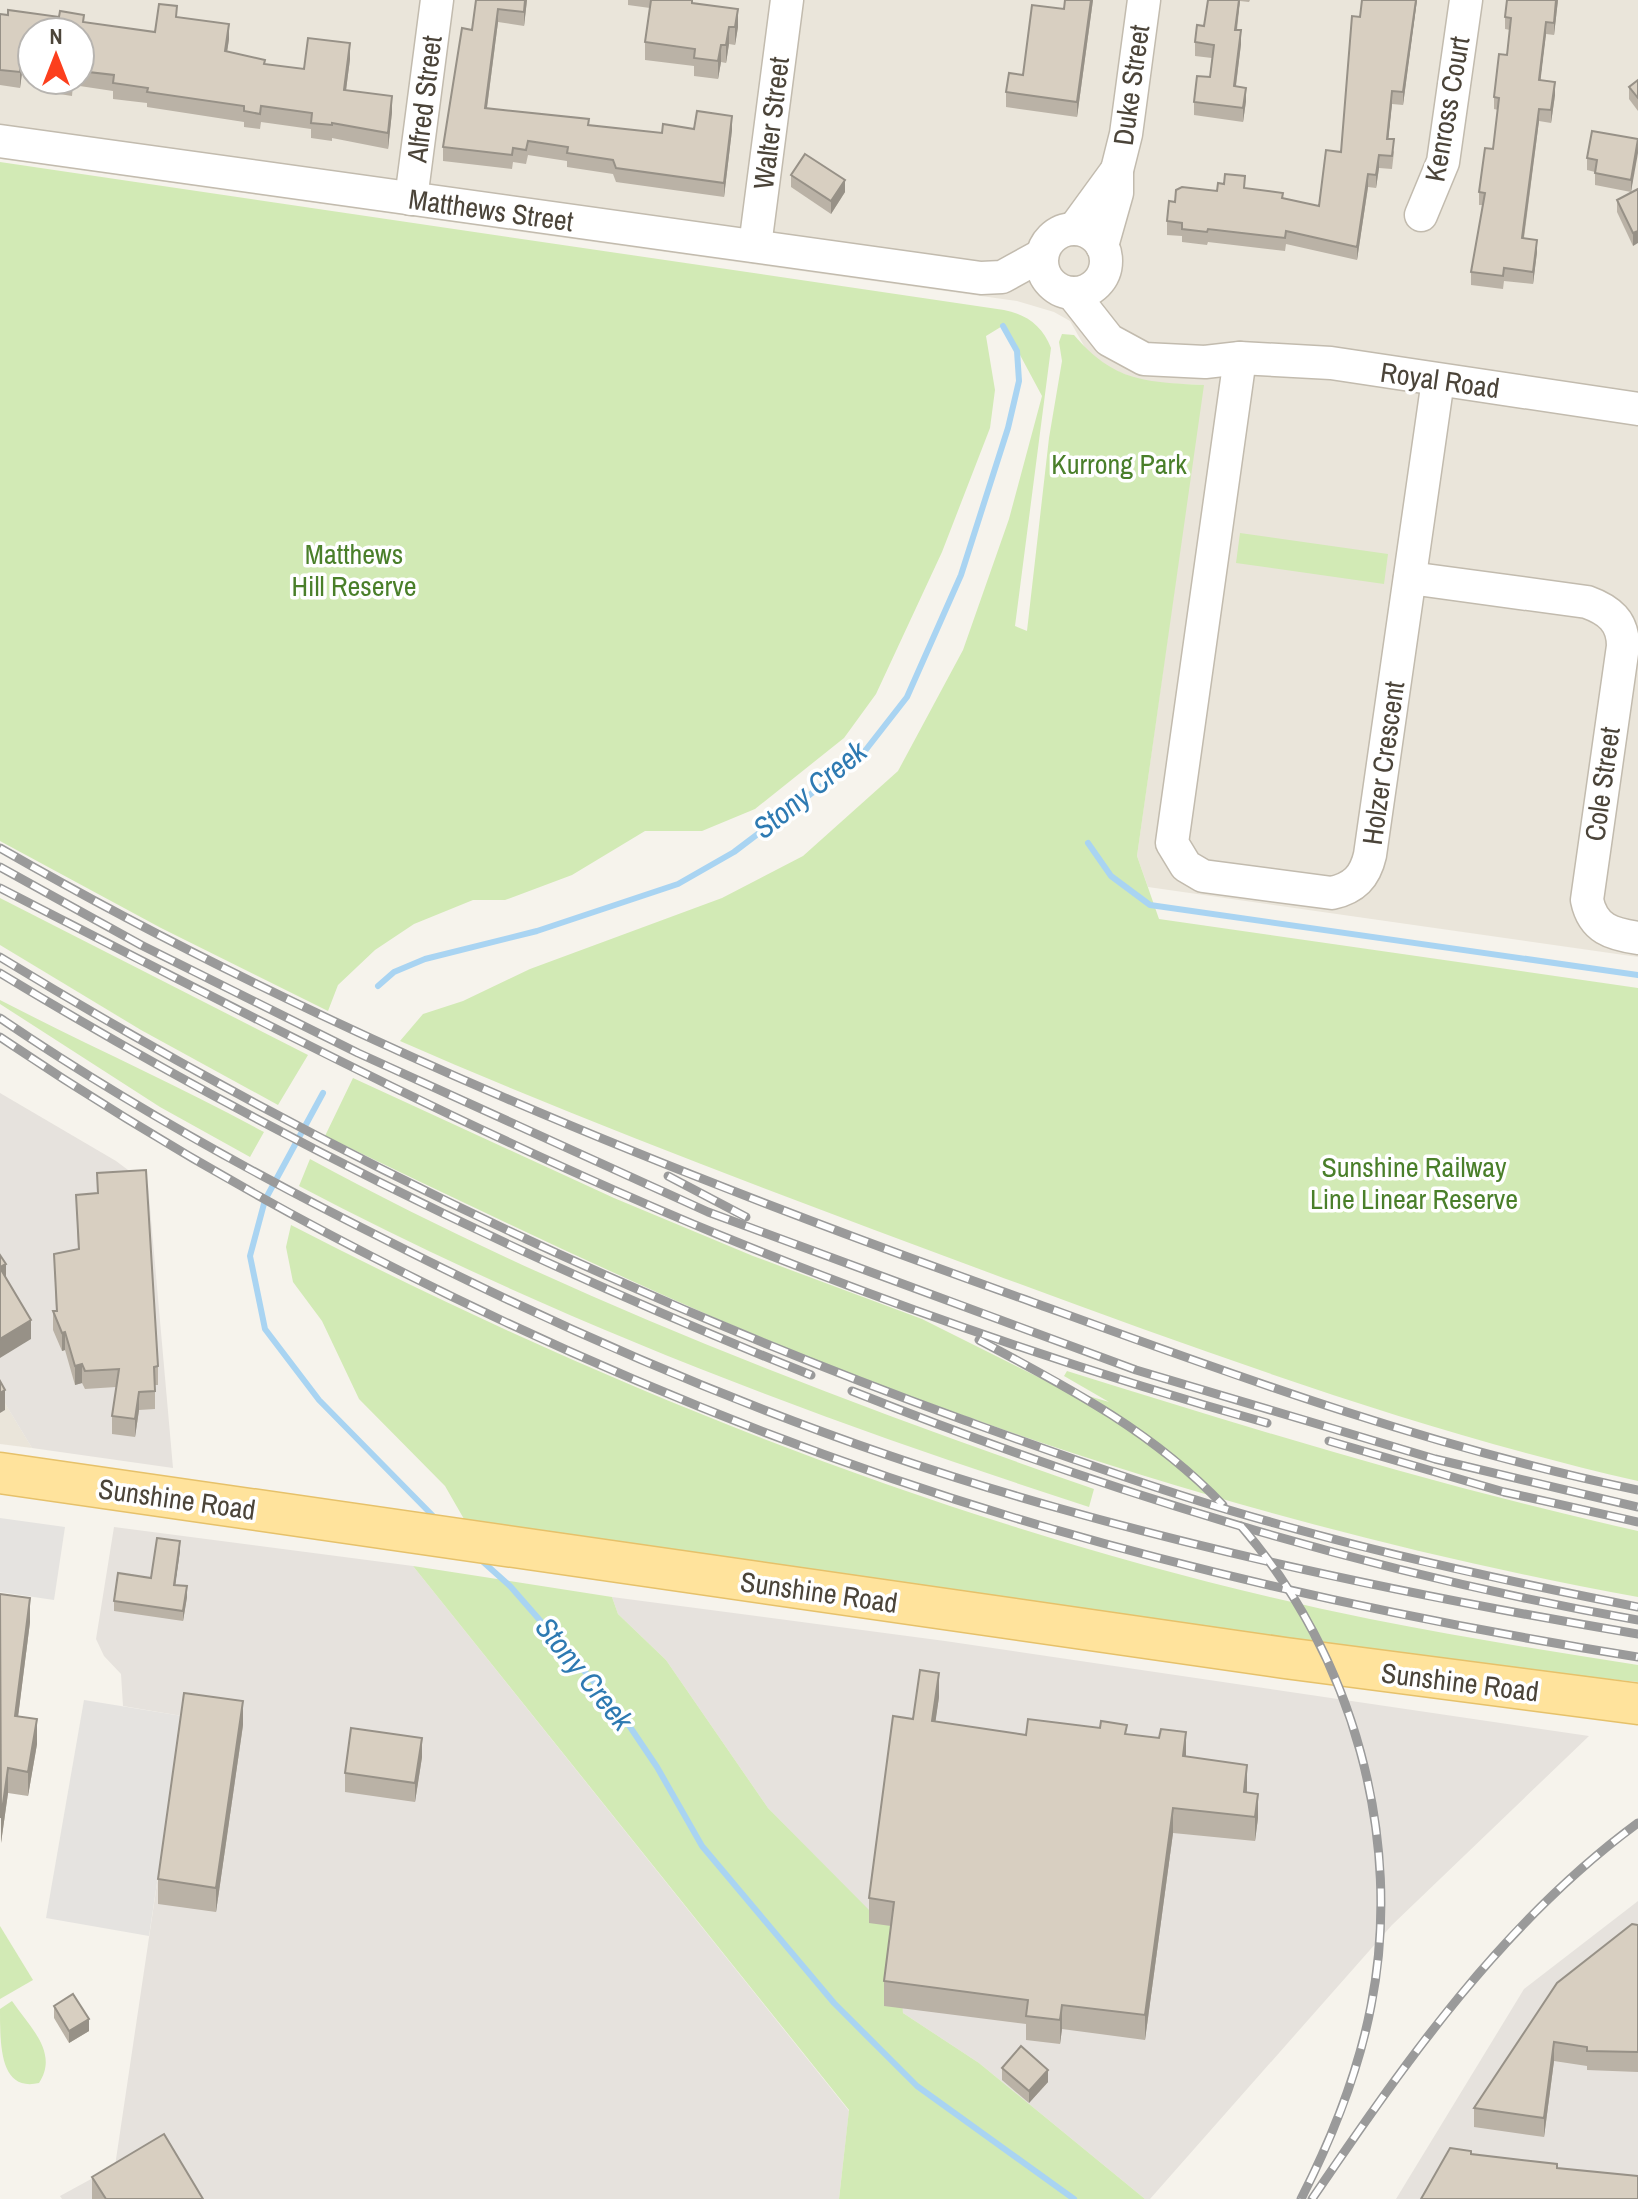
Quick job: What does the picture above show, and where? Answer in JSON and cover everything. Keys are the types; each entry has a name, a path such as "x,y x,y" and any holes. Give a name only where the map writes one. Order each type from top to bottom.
{"main road":[{"name":"Sunshine Road","path":"0,1473 1385,1672 1638,1704"}],"street":[{"name":"Alfred Street","path":"411,199 437,0"},
{"name":"Walter Street","path":"755,246 787,0"},
{"name":"Duke Street","path":"1102,246 1115,204 1117,170 1126,134 1144,0"},
{"name":"Kenross Court","path":"1421,215 1443,162 1466,0"},
{"name":"Matthews Street","path":"0,141 981,278 1013,287 1078,288"},
{"name":"Duke Street","path":"1074,229 1117,170"},
{"path":"1074,229 1095,237 1102,246 1106,264 1078,288 1045,276 1042,255 1054,236 1074,229"},
{"name":"Matthews Street","path":"981,278 1002,277 1042,255"},
{"name":"Royal Road","path":"1078,288 1107,305 1117,321 1136,334 1159,342 1202,347 1240,358 1331,363 1638,409"},
{"name":"Holzer Crescent","path":"1240,358 1172,828 1175,851 1193,872 1332,893 1343,890 1362,876 1370,855 1438,380"},
{"name":"Cole Street","path":"1410,578 1587,602 1610,613 1619,623 1623,646 1587,900 1590,914 1604,930 1638,938"}],"shaded area":[{"path":"0,0 1638,0 1638,957 1148,887 1137,856 1203,385 1143,382 1110,368 1087,351 1070,321 1054,312 1017,301 0,159"},
{"path":"0,1093 116,1161 148,1185 173,1468 32,1448 0,1395"},
{"path":"0,1395 32,1448 0,1444"},
{"path":"0,1518 65,1527 54,1600 0,1592"},
{"path":"114,1527 413,1566 849,2111 839,2199 62,2199 60,2196 115,2166 182,1716 123,1706 121,1674 104,1656 96,1639"},
{"path":"612,1597 945,1641 1589,1736 1392,1925 1150,2199 1145,2199 979,2063 903,2013 870,1912 768,1808 666,1660 618,1614"},
{"path":"84,1700 182,1716 149,1936 46,1918"},
{"path":"1638,1901 1638,2199 1396,2199 1524,1989"}],"green space":[{"path":"0,162 1004,310 1020,315 1038,327 1051,348 1015,626 1027,631 1049,438 1062,361 1059,342 1062,334 1074,335 1089,351 1117,371 1165,383 1204,385 1137,856 1159,919 1638,988 1638,1481 1475,1439 1393,1414 1149,1331 694,1161 400,1041 423,1014 463,1001 530,969 722,898 803,856 898,771 963,650 1009,519 1042,396 1004,325 986,336 995,390 990,428 942,552 876,694 844,738 755,809 702,831 645,831 572,875 505,900 473,900 414,924 375,950 338,985 328,1011 161,928 0,841"},
{"path":"1240,533 1388,554 1384,584 1236,563"},
{"path":"0,898 308,1055 278,1105 141,1030 0,945"},
{"path":"0,1000 264,1132 250,1157 160,1107 0,1004"},
{"path":"353,1078 614,1198 753,1256 922,1319 1058,1387 1109,1402 1064,1376 1067,1371 1422,1477 1638,1531 1638,1597 1520,1574 1285,1517 1051,1446 824,1363 615,1273 325,1136"},
{"path":"310,1159 500,1254 695,1340 893,1417 1094,1489 1089,1507 786,1402 491,1280 299,1186"},
{"path":"291,1225 551,1350 683,1407 953,1507 1091,1550 1230,1587 1403,1626 1638,1665 1638,1682 1463,1664 464,1519 445,1486 359,1399 322,1321 293,1282 286,1247"},
{"path":"413,1566 612,1597 618,1614 666,1660 768,1808 871,1912 894,1926 903,2013 979,2063 1145,2199 839,2199 849,2110"},
{"path":"0,1926 33,1980 0,1999"},
{"path":"12,2001 34,2030 44,2051 46,2061 39,2083 26,2084 16,2080 5,2063 0,2009"}],"building":[{"path":"476,0 525,0 524,12 498,9 485,108 589,119 588,125 662,133 663,124 694,129 697,111 732,116 724,183 616,168 613,160 567,153 568,147 528,141 526,150 513,148 512,155 443,147 462,28 472,30"},
{"path":"651,0 692,0 692,3 738,9 735,27 729,27 726,45 721,45 718,61 694,58 695,49 645,42"},
{"path":"1065,0 1091,0 1077,102 1006,92 1009,73 1023,75 1032,5 1064,9"},
{"path":"1208,0 1239,0 1235,30 1241,30 1234,86 1246,88 1243,108 1194,102 1197,76 1210,77 1214,45 1195,42 1197,25 1204,26"},
{"path":"1362,0 1416,0 1403,92 1392,91 1387,139 1394,139 1392,156 1379,155 1376,175 1368,174 1357,247 1286,231 1285,238 1208,229 1207,232 1182,229 1182,223 1167,221 1169,201 1175,202 1176,190 1182,187 1217,191 1218,183 1224,184 1225,174 1245,176 1244,188 1283,193 1282,198 1319,206 1326,150 1341,152 1352,16 1360,17"},
{"path":"1507,0 1556,0 1554,23 1546,22 1539,80 1555,82 1551,110 1539,109 1522,238 1537,240 1533,272 1504,268 1503,276 1471,272 1485,193 1479,192 1485,148 1493,149 1499,98 1494,97 1499,54 1507,55 1511,18 1505,17"},
{"path":"159,4 177,6 176,17 229,24 225,51 265,60 264,64 304,69 308,38 350,43 344,90 392,96 388,133 332,123 311,123 312,113 261,106 260,114 244,111 244,106 147,92 148,88 113,83 114,75 96,73 96,24 155,32"},
{"path":"8,10 52,16 16,16 16,72 0,70 0,14 8,15"},
{"path":"60,11 84,16 59,16"},
{"path":"1638,80 1638,98 1629,87"},
{"path":"1592,131 1638,139 1631,180 1595,173 1597,160 1587,158"},
{"path":"805,154 845,180 831,201 791,175"},
{"path":"1638,189 1638,231 1633,233 1617,200"},
{"path":"146,1170 158,1366 154,1367 155,1391 139,1392 135,1419 112,1416 119,1369 85,1371 82,1364 75,1366 65,1332 62,1333 53,1311 57,1311 54,1254 79,1249 76,1195 98,1193 97,1173"},
{"path":"0,1268 31,1320 0,1339"},
{"path":"157,1538 180,1541 174,1585 187,1586 183,1611 114,1601 118,1573 151,1578"},
{"path":"0,1594 30,1598 15,1716 37,1719 28,1772 8,1768 1,1818"},
{"path":"920,1670 939,1673 932,1721 1026,1735 1028,1719 1100,1728 1101,1721 1127,1725 1125,1734 1159,1738 1161,1729 1186,1732 1183,1756 1247,1765 1244,1792 1258,1794 1255,1817 1173,1808 1145,2015 1062,2005 1060,2020 1026,2016 1028,2000 884,1981 894,1902 869,1898 893,1716 913,1719"},
{"path":"184,1693 243,1701 216,1888 158,1879"},
{"path":"351,1728 422,1738 415,1783 345,1773"},
{"path":"1632,1924 1638,1925 1638,2052 1587,2051 1587,2047 1554,2042 1544,2118 1474,2108 1557,1983"},
{"path":"73,1994 89,2019 69,2031 54,2006"},
{"path":"1021,2046 1048,2070 1029,2091 1002,2068"},
{"path":"164,2134 203,2199 106,2199 92,2177"},
{"path":"1450,2148 1471,2151 1471,2154 1557,2164 1557,2168 1638,2176 1638,2199 1421,2199"}],"waterway":[{"name":"Stony Creek","path":"378,986 394,972 425,959 537,931 678,884 734,852 861,756 907,697 961,575 1008,428 1019,381 1017,351 1003,326"},
{"path":"1088,843 1111,876 1150,905 1638,975"},
{"name":"Stony Creek","path":"323,1093 265,1200 250,1256 265,1329 319,1400 437,1520"},
{"name":"Stony Creek","path":"481,1560 510,1586 620,1712 657,1767 702,1846 834,2003 917,2086 1074,2199"}],"railway":[{"path":"0,848 122,916 373,1039 500,1096 759,1201 1326,1405 1481,1452 1638,1490"},
{"path":"0,867 141,945 358,1053 708,1212 1136,1370 1435,1459 1638,1507"},
{"path":"0,888 445,1112 717,1234 989,1336 1267,1423"},
{"path":"0,957 115,1025 350,1153 590,1268 836,1372 1077,1461 1234,1512 1410,1558 1638,1607"},
{"path":"0,973 196,1086 397,1191 602,1287 811,1375"},
{"path":"0,1018 143,1109 342,1218 554,1321 802,1425 972,1483 1130,1528 1419,1594 1638,1634"},
{"path":"0,1037 120,1114 245,1188 374,1257 506,1322 640,1382 776,1437 1049,1528 1195,1567 1415,1617 1638,1657"},
{"path":"668,1176 746,1217"},
{"path":"979,1340 1077,1394 1138,1433 1168,1455 1223,1505"},
{"path":"852,1391 1044,1463 1239,1526 1437,1579 1638,1620"},
{"path":"1329,1441 1504,1492 1638,1522"},
{"path":"1241,1526 1280,1577 1313,1632 1340,1691 1360,1752 1374,1815 1380,1879 1379,1943 1366,2031 1343,2105 1301,2199"},
{"path":"1312,2199 1383,2096 1459,1997 1543,1905 1589,1862 1638,1823"}],"park label":[{"name":"Kurrong Park","path":"1119,464"},
{"name":"Matthews Hill Reserve","path":"354,570"},
{"name":"Sunshine Railway Line Linear Reserve","path":"1414,1183"}]}
